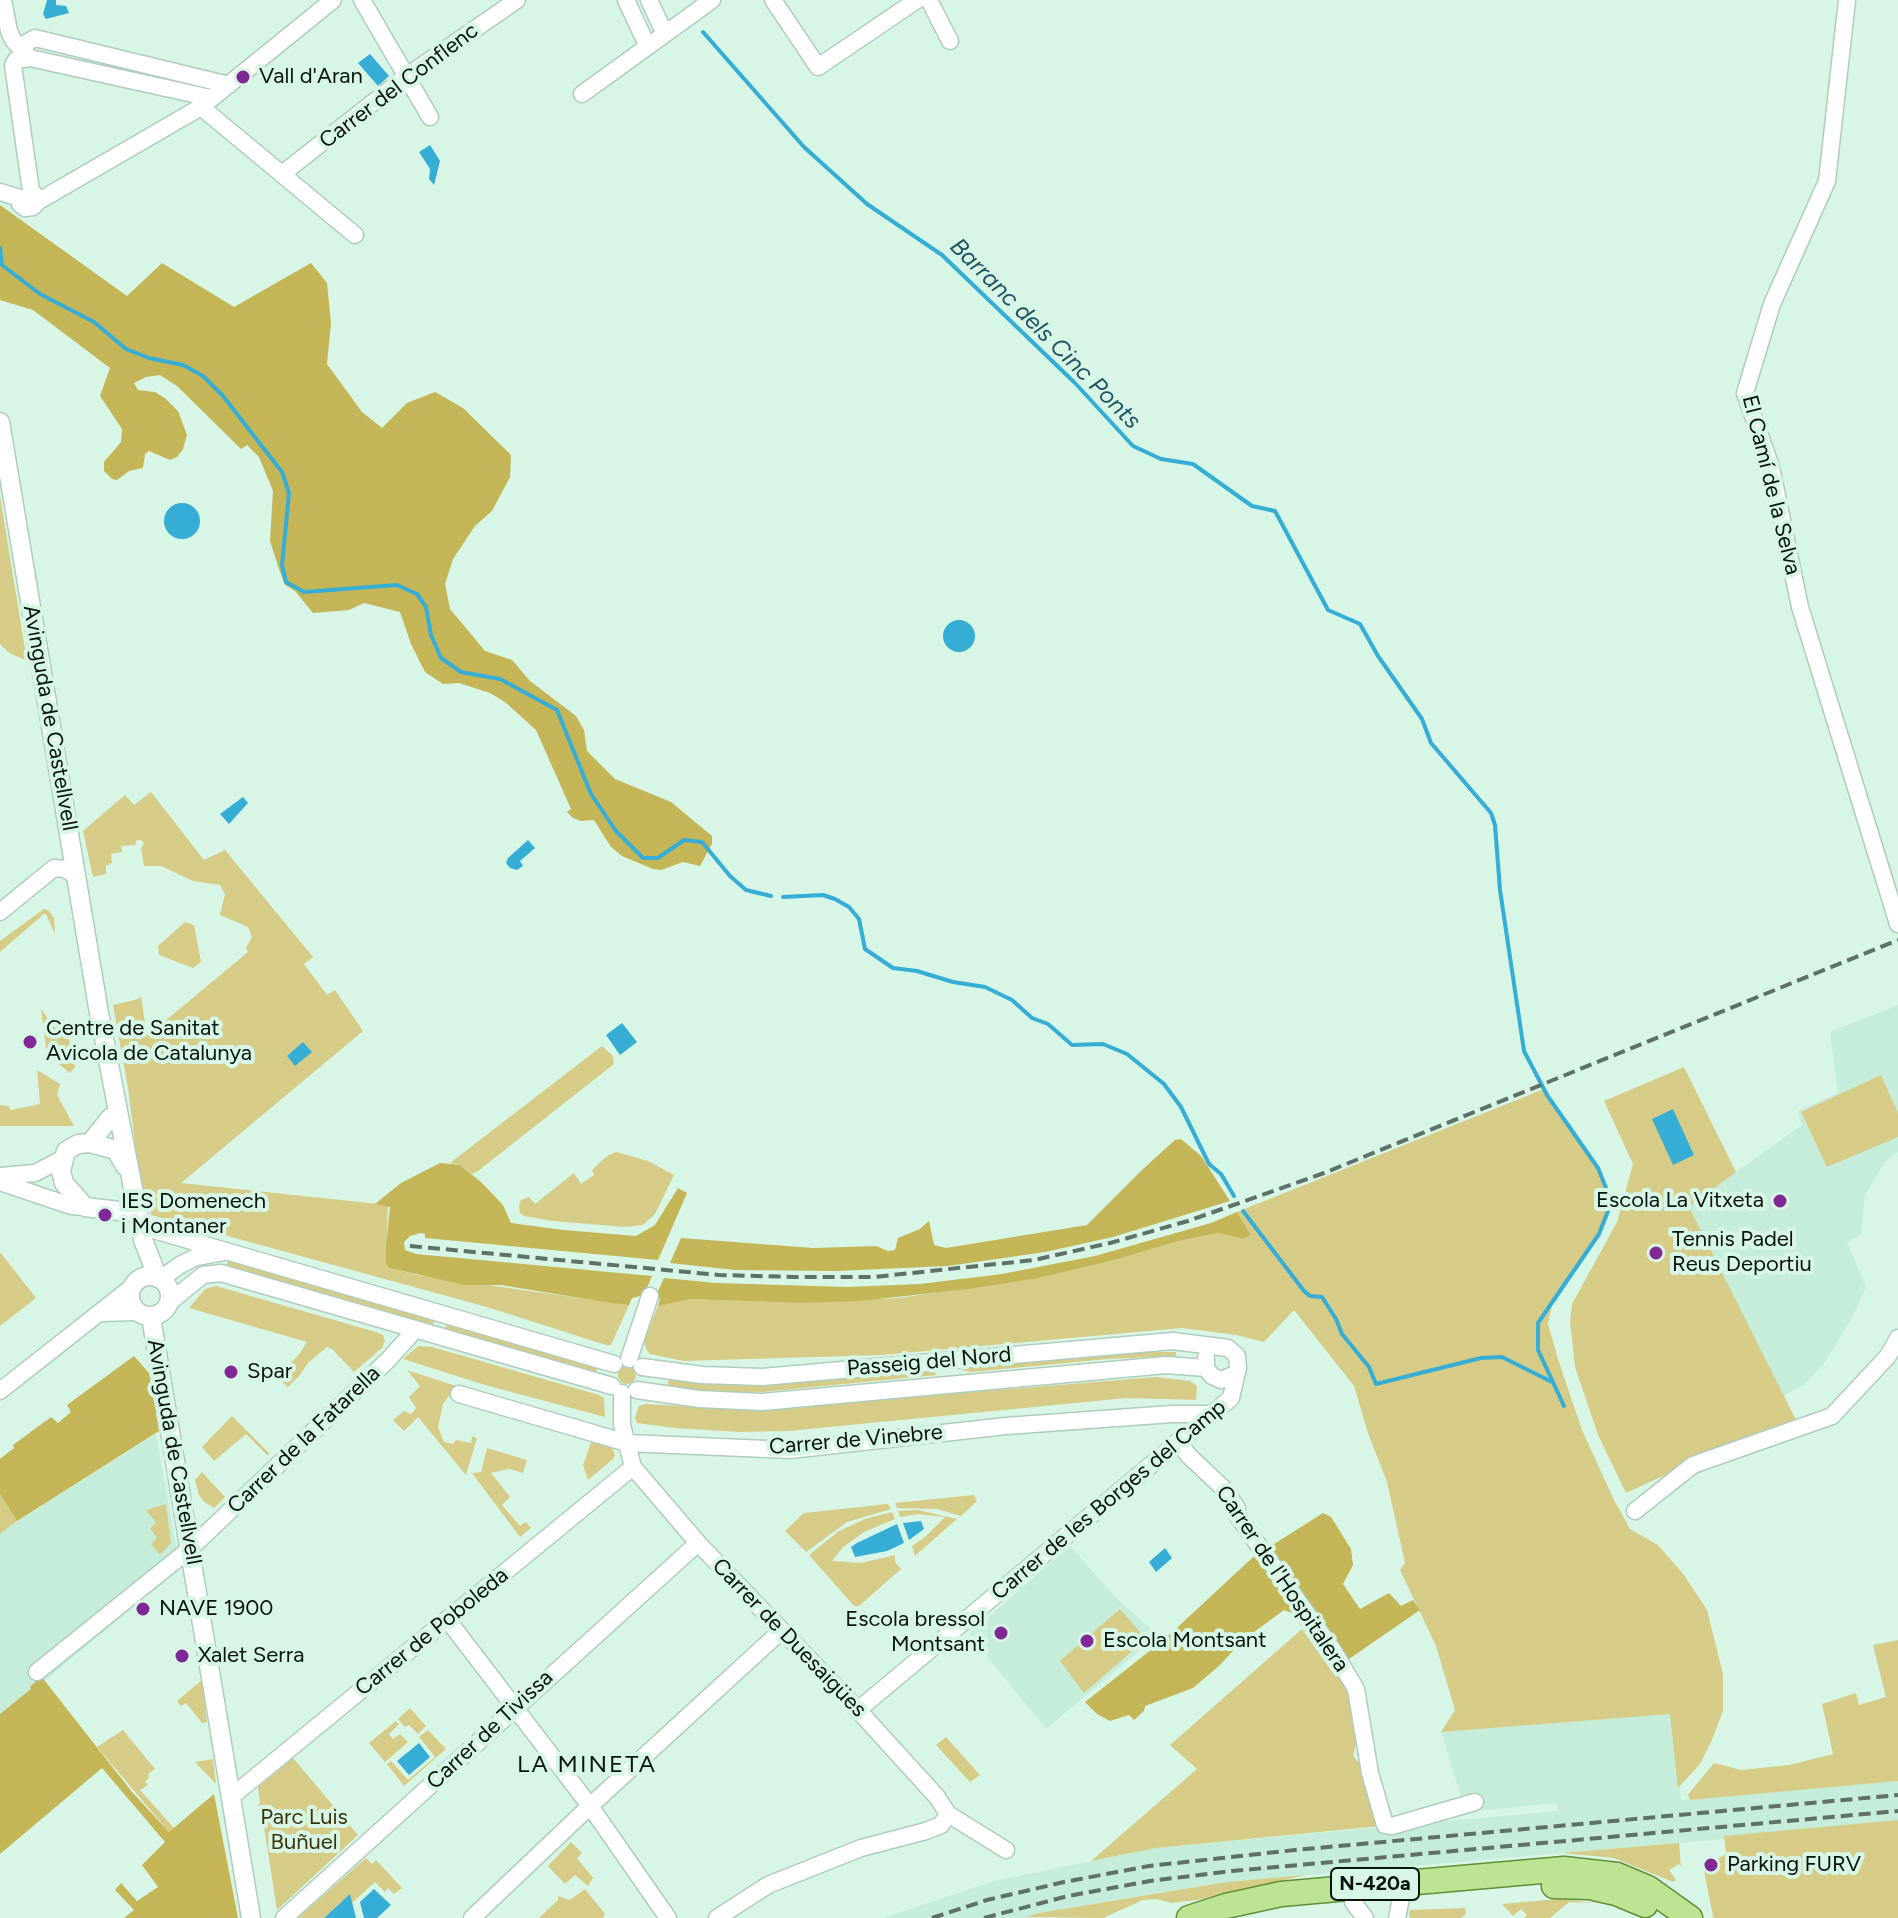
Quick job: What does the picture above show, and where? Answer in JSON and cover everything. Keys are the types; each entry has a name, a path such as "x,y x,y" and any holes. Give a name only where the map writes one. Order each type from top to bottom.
{"main road":[{"name":"N-420a","path":"1189,1918 1281,1894 1564,1869 1617,1875 1648,1888 1690,1918"},
{"name":"N-420a","path":"1245,1918 1291,1908 1399,1908 1564,1885 1616,1893 1643,1904 1665,1918"}],"street":[{"path":"3,0 9,31 27,55 206,103 282,174 355,235"},
{"path":"0,192 29,197 206,103 333,0"},
{"path":"362,0 430,117"},
{"name":"Carrer del Conflenc","path":"282,174 407,76 517,0"},
{"path":"626,0 647,45"},
{"path":"649,0 664,32"},
{"path":"582,94 712,0"},
{"path":"773,0 818,67 917,0"},
{"path":"929,0 950,41"},
{"name":"El Camí de la Selva","path":"1847,0 1827,181 1772,304 1745,393 1771,467 1800,607 1898,924"},
{"path":"27,55 26,43 35,38 229,85"},
{"path":"27,55 13,65 29,197"},
{"name":"Avinguda de Castellvell","path":"0,422 136,1218"},
{"path":"0,912 54,868 65,869 76,876"},
{"name":"Avinguda de Castellvell","path":"99,1013 110,1118 116,1150 124,1161 143,1240 148,1280"},
{"path":"90,1143 110,1118"},
{"path":"85,1207 64,1183 61,1171 66,1151 78,1144 90,1143 116,1150"},
{"path":"0,1176 35,1173 62,1159"},
{"path":"0,1182 71,1206 136,1218"},
{"name":"Passeig del Nord","path":"136,1218 229,1252 628,1363 702,1375 762,1377 1173,1341 1216,1348"},
{"name":"Passeig del Nord","path":"0,1391 148,1280 196,1257 229,1252"},
{"name":"Passeig del Nord","path":"170,1302 203,1275 221,1273 624,1390 699,1399 762,1402 1135,1367 1166,1365 1206,1368"},
{"path":"100,1313 144,1314 162,1313 170,1302 169,1289 148,1280 130,1300 144,1314"},
{"path":"628,1363 644,1379 624,1390 609,1377 628,1363 650,1296"},
{"name":"Avinguda de Castellvell","path":"144,1314 191,1548 251,1918"},
{"name":"Carrer de la Fatarella","path":"37,1672 191,1548 388,1360 415,1330"},
{"path":"1635,1511 1693,1465 1832,1416 1888,1356 1898,1338"},
{"path":"1216,1348 1228,1348 1237,1356 1235,1374 1221,1380 1212,1376 1206,1368 1207,1355 1216,1348"},
{"name":"Carrer de les Borges del Camp","path":"858,1710 1231,1398 1235,1374"},
{"name":"Carrer de Duesaigües","path":"624,1390 622,1425 633,1467 698,1543 937,1797 948,1814 1006,1850"},
{"name":"Carrer de Vinebre","path":"459,1394 627,1443 790,1450 1006,1426 1211,1414"},
{"name":"Carrer de l'Hospitalera","path":"1178,1441 1230,1498 1237,1508 1237,1515 1334,1652 1356,1689 1370,1773 1385,1825 1392,1826 1475,1802"},
{"name":"Carrer de Poboleda","path":"231,1797 633,1467"},
{"name":"Carrer de Tivissa","path":"284,1918 698,1543"},
{"path":"447,1619 590,1806 668,1918"},
{"path":"472,1918 781,1631"},
{"path":"717,1918 768,1885 861,1848 926,1831 941,1825 948,1814"}],"shaded area":[{"path":"0,205 127,296 162,263 234,307 311,263 327,283 331,323 327,364 362,412 382,428 407,403 435,392 463,408 511,455 510,477 492,511 475,526 453,559 445,584 450,609 485,651 512,660 530,681 576,716 584,730 587,751 615,779 671,802 712,836 712,844 700,866 683,862 661,870 653,869 622,856 611,847 594,820 573,818 567,812 571,809 536,730 490,693 459,683 443,684 425,672 400,612 364,603 349,610 313,613 295,591 285,585 279,569 270,541 273,491 259,457 247,445 241,449 177,386 160,375 134,383 138,390 155,392 178,411 187,435 183,449 170,460 149,451 145,454 143,468 129,471 117,480 112,479 104,471 104,462 121,442 122,429 100,396 110,368 33,310 0,300"},
{"name":"Escola La Vitxeta","path":"1898,1005 1898,1152 1884,1163 1865,1195 1861,1234 1847,1242 1866,1288 1827,1359 1807,1382 1783,1397 1688,1206 1802,1125 1798,1111 1838,1093 1830,1032"},
{"path":"1181,1139 1201,1156 1230,1201 1113,1237 1045,1252 948,1266 836,1271 735,1270 670,1263 681,1238 813,1248 876,1246 888,1251 895,1250 898,1238 920,1229 929,1221 934,1245 946,1248 1087,1225 1143,1169 1175,1140"},
{"path":"440,1163 460,1165 481,1182 503,1205 511,1223 563,1230 636,1236 655,1225 678,1188 687,1193 658,1260 425,1238 425,1234 421,1233 410,1236 404,1242 405,1250 416,1254 652,1276 644,1295 632,1298 629,1305 611,1303 501,1285 465,1285 389,1268 386,1264 386,1247 390,1207 375,1204 401,1183"},
{"path":"1237,1212 1251,1235 1243,1239 1218,1233 1039,1278 968,1289 860,1301 800,1303 690,1299 658,1306 660,1299 656,1296 664,1278 716,1283 847,1287 920,1284 1002,1274 1095,1256 1211,1223"},
{"path":"134,1356 149,1373 159,1431 17,1521 0,1494 0,1459 14,1448 13,1445 51,1417 58,1423 71,1412 67,1405"},
{"path":"156,1434 180,1567 45,1681 42,1677 0,1714 0,1534"},
{"path":"1323,1513 1331,1517 1351,1549 1353,1565 1343,1584 1360,1609 1389,1593 1401,1606 1413,1600 1420,1610 1333,1670 1292,1613 1284,1610 1242,1641 1193,1688 1145,1706 1134,1720 1129,1715 1110,1721 1085,1702 1166,1638 1252,1558"},
{"name":"Escola Montsant","path":"1070,1546 1117,1599 1158,1635 1046,1729 969,1634"},
{"path":"41,1676 132,1792 169,1832 214,1794 238,1918 124,1918 134,1910 115,1890 121,1883 137,1901 158,1887 142,1865 165,1842 102,1768 0,1854 0,1714 31,1689"},
{"path":"1671,1713 1681,1800 1898,1781 1898,1824 1227,1882 1039,1913 1028,1918 883,1918 994,1881 1156,1848 1557,1811 1557,1803 1466,1812 1441,1732"}],"green space":[{"path":"0,496 27,661 8,652 0,644"},
{"path":"151,792 204,860 225,850 313,957 304,964 327,995 335,990 363,1031 181,1183 388,1205 386,1264 389,1268 417,1275 629,1305 611,1345 487,1307 151,1215 151,1210 143,1205 128,1088 113,1005 141,996 147,1036 248,952 246,948 252,937 248,927 220,915 225,894 220,885 193,881 161,866 144,866 141,848 144,843 141,840 137,840 135,845 121,846 122,852 111,854 112,863 106,866 106,874 93,877 83,831 125,795 134,805"},
{"path":"44,909 54,918 55,934 44,914 0,952 0,941"},
{"path":"185,922 194,925 201,962 193,968 159,955 158,946"},
{"path":"41,1009 55,1028 62,1019 65,1020 75,1067 70,1073 47,1055"},
{"path":"602,1046 613,1056 614,1064 478,1171 472,1174 460,1165 450,1163"},
{"name":"Tennis Padel Reus Deportiu","path":"1684,1067 1736,1172 1689,1207 1797,1422 1728,1446 1626,1493 1598,1435 1575,1367 1570,1321 1572,1304 1617,1222 1633,1164 1604,1101"},
{"path":"37,1070 60,1084 57,1095 74,1126 0,1126 0,1105 9,1106 10,1110 40,1104"},
{"path":"1881,1075 1898,1113 1898,1137 1827,1167 1801,1112"},
{"path":"1544,1089 1596,1165 1604,1183 1607,1205 1603,1224 1552,1305 1548,1324 1558,1359 1582,1430 1613,1498 1630,1529 1658,1545 1684,1575 1707,1610 1723,1674 1723,1711 1711,1742 1700,1764 1678,1788 1670,1714 1441,1732 1455,1710 1436,1646 1400,1570 1405,1563 1387,1482 1354,1386 1294,1310 1264,1342 1182,1328 882,1355 684,1361 650,1354 646,1349 644,1341 658,1306 670,1302 690,1299 800,1303 898,1298 1039,1278 1218,1233 1243,1239 1251,1235 1237,1212"},
{"path":"616,1152 648,1161 674,1175 655,1214 643,1225 625,1227 553,1221 520,1213 521,1200 529,1197 535,1204 574,1173 581,1184 594,1175 592,1170 607,1156"},
{"path":"0,1252 36,1298 0,1326"},
{"path":"228,1259 434,1320 432,1329 226,1269"},
{"path":"216,1286 376,1332 383,1335 385,1341 382,1348 354,1372 327,1347 308,1363 288,1387 280,1380 292,1369 288,1365 307,1342 189,1308 205,1289"},
{"path":"448,1323 597,1367 597,1370 593,1374 444,1331"},
{"path":"418,1346 432,1347 599,1395 604,1398 605,1417 403,1359"},
{"path":"1129,1352 1176,1352 1176,1356 971,1372 961,1370 965,1367"},
{"path":"627,1366 636,1375 627,1384 618,1375"},
{"path":"407,1370 456,1386 443,1404 438,1427 444,1442 453,1444 456,1440 471,1443 472,1436 477,1438 466,1475 418,1417 404,1431 393,1420 404,1411 411,1414 416,1408 409,1397 420,1386"},
{"path":"935,1370 936,1375 762,1392 727,1393 667,1388 669,1379 771,1384"},
{"path":"1156,1377 1190,1381 1197,1386 1196,1400 1127,1398 788,1431 675,1428 637,1423 635,1418 639,1406 645,1404 755,1410"},
{"path":"232,1416 269,1453 268,1456 246,1434 214,1461 202,1447"},
{"path":"592,1440 611,1445 615,1455 588,1480 583,1465"},
{"path":"487,1448 527,1460 523,1473 509,1469 491,1473 510,1497 502,1505 520,1526 526,1522 531,1528 520,1537 472,1473 481,1472"},
{"path":"202,1472 225,1497 214,1508 199,1495 195,1480"},
{"path":"0,1494 17,1521 0,1534"},
{"path":"974,1495 977,1501 961,1516 937,1509 897,1508 895,1503"},
{"path":"166,1504 171,1543 160,1555 151,1544 157,1538 150,1528 156,1523 146,1510"},
{"path":"888,1504 891,1509 847,1522 806,1552 785,1531 804,1513"},
{"path":"918,1510 957,1519 915,1556 912,1546 945,1517 918,1514 900,1517 898,1511"},
{"path":"892,1512 895,1519 864,1532 843,1547 832,1561 861,1563 895,1555 895,1562 901,1569 859,1606 854,1606 809,1555 839,1531 865,1519"},
{"path":"1120,1609 1146,1639 1084,1693 1060,1661"},
{"path":"1302,1629 1348,1688 1358,1735 1353,1756 1365,1770 1381,1826 1156,1848 1091,1861 1197,1769 1170,1745"},
{"path":"1898,1640 1898,1781 1690,1800 1688,1795 1714,1763 1741,1770 1789,1765 1833,1754 1822,1704 1856,1693 1859,1705 1886,1697 1873,1645"},
{"path":"202,1680 207,1722 202,1723 186,1703 181,1706 177,1701"},
{"path":"410,1708 426,1726 418,1734 398,1719"},
{"path":"396,1721 399,1724 389,1734 393,1739 400,1734 408,1742 385,1762 369,1743"},
{"path":"123,1730 155,1769 148,1774 145,1782 148,1785 140,1790 174,1828 169,1832 97,1747"},
{"path":"428,1730 446,1749 404,1786 387,1764 391,1761 408,1780 435,1757 419,1737"},
{"path":"946,1737 980,1775 970,1782 936,1745"},
{"name":"Parc Luis Buñuel","path":"293,1758 358,1835 277,1910 264,1827 260,1823 263,1820 258,1805 258,1787"},
{"path":"213,1759 216,1784 195,1762"},
{"path":"1898,1820 1898,1918 1714,1918 1704,1871 1706,1866 1726,1854 1724,1836"},
{"path":"571,1842 582,1853 577,1858 593,1878 588,1886 575,1875 565,1884 548,1866"},
{"path":"1679,1843 1681,1867 1679,1864 1669,1870 1676,1880 1673,1882 1614,1858 1562,1853"},
{"path":"366,1858 372,1864 376,1860 402,1888 394,1894 388,1888 385,1892 375,1882 352,1903 350,1894 324,1918 298,1918"},
{"path":"1306,1875 1198,1900 1171,1903 1157,1899 1143,1900 1103,1918 1027,1917 1227,1882"},
{"path":"585,1889 605,1914 603,1918 539,1918 558,1900 558,1896 570,1900"},
{"path":"1559,1899 1597,1903 1569,1902 1550,1918 1524,1918 1527,1915 1521,1909 1513,1916 1502,1904"},
{"path":"1465,1908 1466,1914 1461,1918 1410,1918 1409,1913 1410,1910"}],"water":[{"path":"47,0 56,0 56,5 66,6 69,13 46,19 43,14"},
{"path":"370,54 389,76 378,86 358,63"},
{"path":"430,145 440,161 434,185 429,179 430,169 419,152"},
{"path":"182,503 195,508 200,521 195,534 182,539 169,534 164,521 169,508"},
{"path":"959,620 971,624 975,636 971,648 959,652 947,648 943,636 947,624"},
{"path":"243,797 248,803 229,824 220,814"},
{"path":"528,840 535,848 520,861 523,866 517,870 510,868 506,863 508,858"},
{"path":"622,1023 637,1042 620,1055 606,1035"},
{"path":"303,1042 312,1052 295,1066 287,1056"},
{"path":"1673,1109 1694,1155 1673,1165 1652,1119"},
{"path":"921,1521 924,1529 909,1540 903,1523"},
{"path":"897,1524 904,1543 887,1551 855,1557 851,1547"},
{"path":"1165,1548 1172,1558 1156,1572 1149,1562"},
{"path":"419,1743 430,1757 409,1775 397,1761"},
{"path":"374,1889 391,1905 377,1918 364,1918 360,1902"},
{"path":"350,1894 356,1918 324,1918"}],"waterway":[{"name":"Barranc dels Cinc Ponts","path":"703,32 804,147 867,204 942,255 1075,383 1133,446 1161,459 1193,464 1252,506 1275,511 1328,610 1360,624 1378,656 1422,719 1431,743 1491,813 1524,1051 1547,1095 1598,1168 1608,1193 1608,1211 1599,1234 1538,1323 1538,1350 1564,1406"},
{"path":"0,248 2,265 40,294 94,322 126,349 149,358 183,365 203,376 223,396 282,472 289,493 282,565 286,582 304,592 397,585 417,594 426,607 431,635 441,658 461,672 500,679 557,710 591,794 616,831 643,858 658,858 684,840 702,842 746,890 771,896"},
{"path":"783,897 823,895 835,899 849,907 859,919 865,949 893,968 985,987 1012,1000 1072,1045 1103,1044 1127,1054 1164,1084 1181,1107 1209,1164 1221,1174 1234,1196"},
{"path":"1243,1211 1304,1291 1310,1296 1322,1297 1342,1334 1369,1367 1376,1384 1481,1358 1502,1357 1552,1382"}],"railway":[{"path":"410,1246 719,1275 795,1277 874,1277 1034,1260 1188,1221 1324,1173 1898,940"},
{"path":"932,1918 987,1900 1149,1866 1898,1795"},
{"path":"984,1918 1068,1896 1150,1881 1232,1871 1898,1811"}],"place":[{"name":"Vall d'Aran","path":"243,77"},
{"name":"Centre de Sanitat Avicola de Catalunya","path":"30,1042"},
{"name":"Escola La Vitxeta","path":"1780,1201"},
{"name":"IES Domenech i Montaner","path":"105,1215"},
{"name":"Tennis Padel Reus Deportiu","path":"1656,1253"},
{"name":"Spar","path":"231,1372"},
{"name":"NAVE 1900","path":"143,1609"},
{"name":"Escola bressol Montsant","path":"1001,1633"},
{"name":"Escola Montsant","path":"1087,1641"},
{"name":"Xalet Serra","path":"182,1656"},
{"name":"Parking FURV","path":"1711,1865"}],"district":[{"name":"LA MINETA","path":"587,1765"}]}
